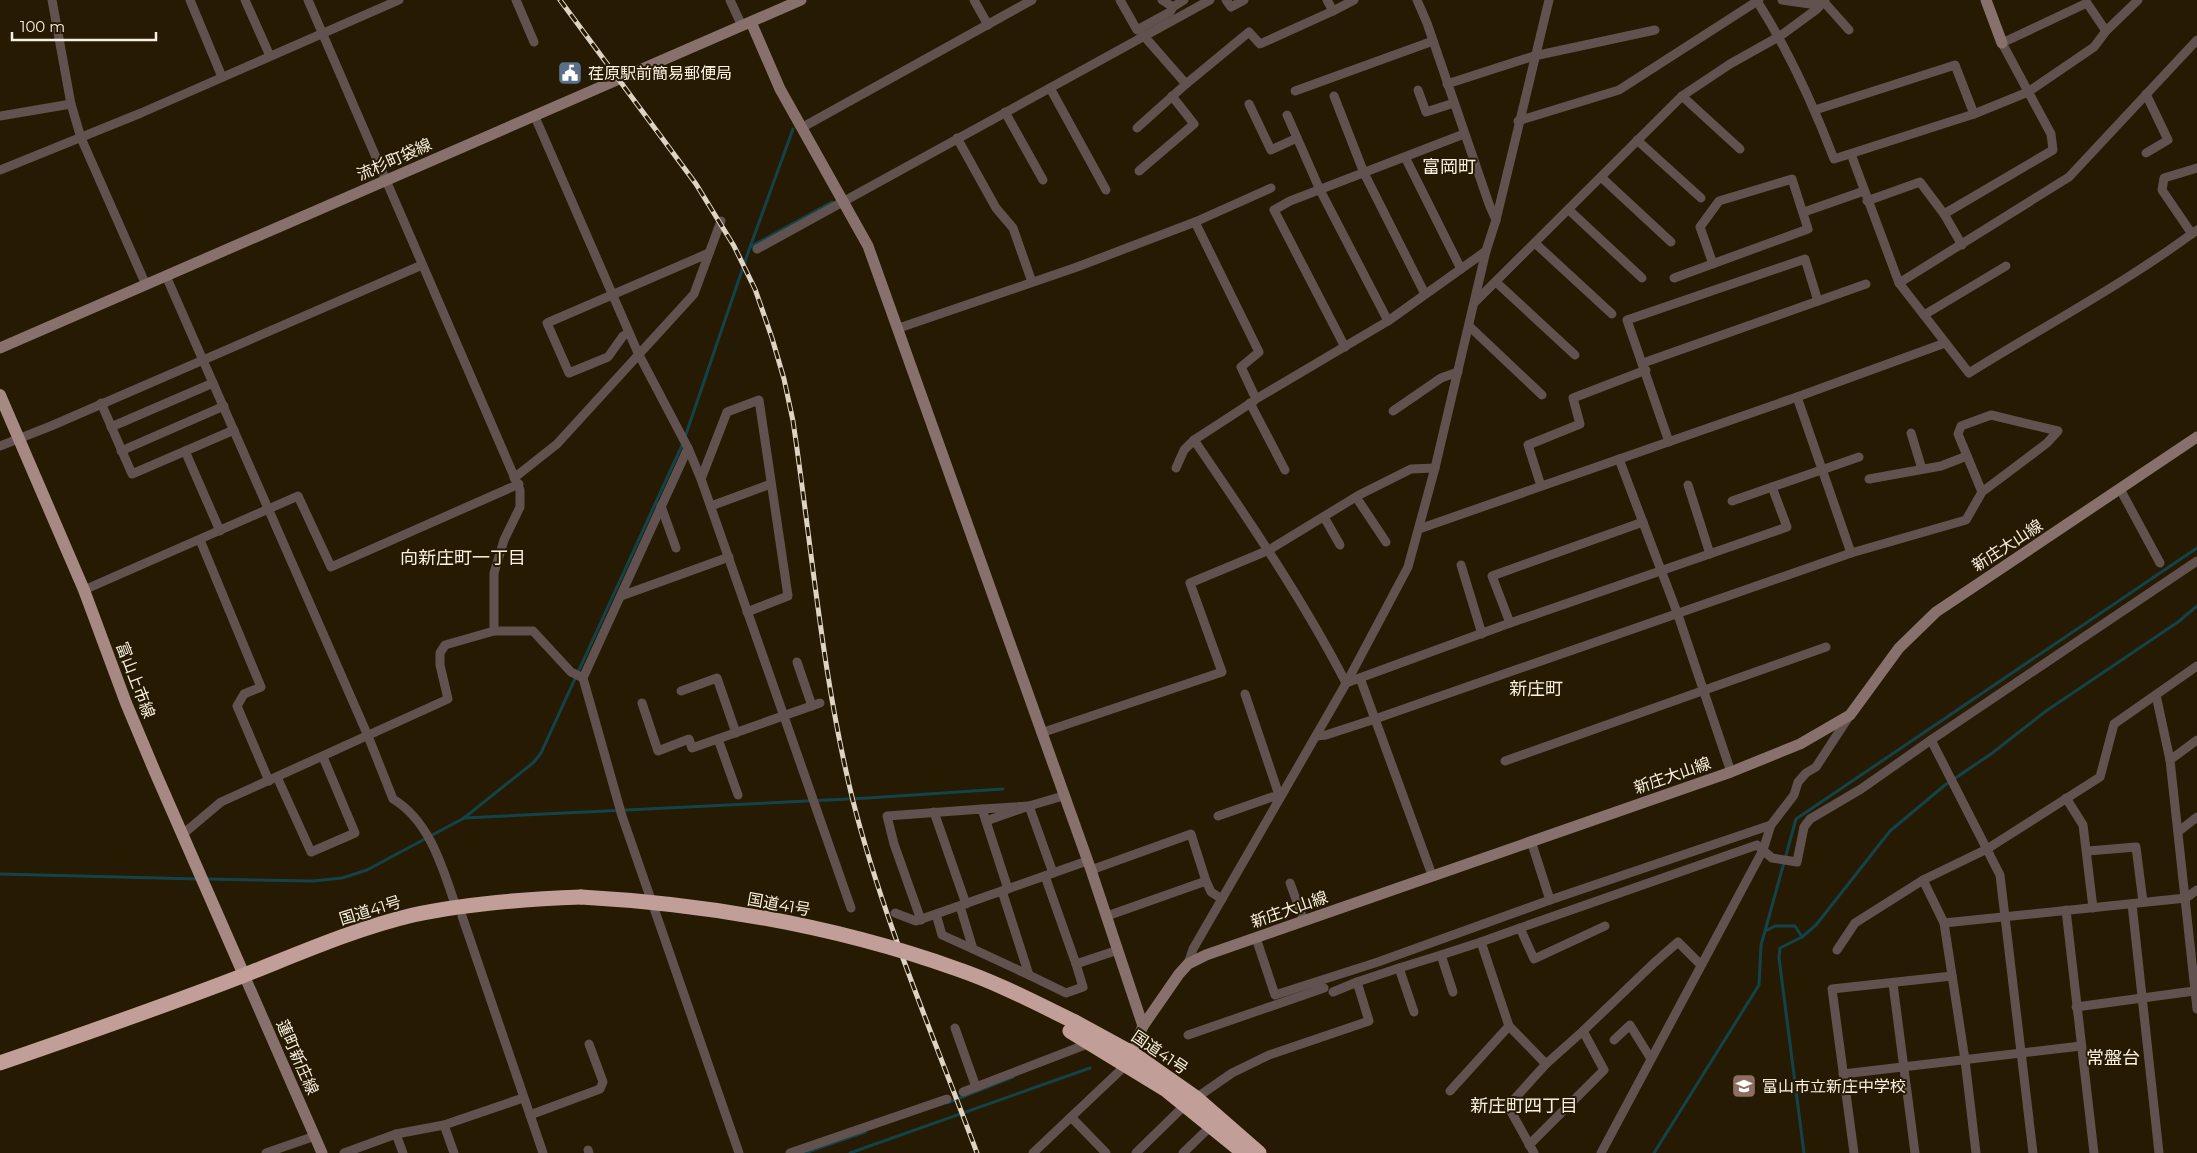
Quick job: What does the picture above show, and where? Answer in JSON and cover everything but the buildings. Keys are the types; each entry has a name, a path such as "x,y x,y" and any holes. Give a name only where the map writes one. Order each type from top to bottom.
{"highway":[{"name":"国道41号","path":"0,1063 124,1021 244,975 266,964 382,924 459,912 526,898 581,902 640,900 830,930 891,947 958,969 1022,995 1129,1059 1191,1101 1259,1153"},
{"name":"国道41号","path":"1073,1026 1090,1042 1129,1059"},
{"name":"国道41号","path":"1191,1101 1212,1125 1244,1153"}],"main road":[{"path":"1986,0 2002,43"},
{"name":"流杉町袋線","path":"0,348 535,117 794,1"},
{"path":"746,24 868,246 899,328 1107,916 1143,1026"},
{"name":"富山上市線","path":"0,395 84,590 126,703 244,975"},
{"name":"新庄大山線","path":"1129,1059 1143,1026 1179,974 1188,964 1206,955 1731,772 1800,744 1850,715 1899,648 1921,625 1975,586 2197,437"},
{"name":"蓮町新庄線","path":"244,975 322,1153"}],"street":[{"path":"52,0 71,104 81,138 146,285"},
{"path":"190,0 222,77"},
{"path":"245,0 270,56"},
{"path":"308,0 422,265 472,375 516,481 520,507 504,540 494,573 494,631"},
{"path":"0,170 81,138 399,0"},
{"path":"516,0 534,42"},
{"path":"730,0 746,24"},
{"path":"974,0 988,25"},
{"path":"803,127 1032,0"},
{"path":"1120,0 1141,35 1186,84"},
{"path":"1162,0 1173,7"},
{"path":"1141,35 1170,12 1173,7 1184,0"},
{"path":"757,248 1050,88 1141,35 1210,0"},
{"path":"1226,0 1232,7 1244,0"},
{"path":"1327,0 1333,11"},
{"path":"1137,128 1186,84 1249,32 1260,44 1354,0"},
{"path":"1417,0 1496,220"},
{"path":"1188,964 1193,950 1346,683 1408,567 1420,529 1470,326 1486,250 1496,220 1518,121 1549,0"},
{"path":"1782,0 1810,4 1824,1"},
{"path":"1518,121 1620,90 1758,1 1780,36 1815,110 1834,159 1974,114 2028,92 2094,47 2106,31 2138,0"},
{"path":"1824,1 1849,30"},
{"path":"1475,303 1682,96 1730,64 1780,36 1817,9 1824,1"},
{"path":"1944,214 2053,150 2051,134 2002,43 2087,3 2106,31"},
{"path":"1447,84 1534,56 1655,30"},
{"path":"1899,283 2069,178 2197,40"},
{"path":"1295,91 1433,41"},
{"path":"1815,110 1955,65 1974,114"},
{"path":"1050,88 1106,190"},
{"path":"1418,90 1426,112 1454,103"},
{"path":"2146,94 2168,140 2146,153"},
{"path":"1139,171 1194,124 1172,96"},
{"path":"1334,96 1364,173 1425,294"},
{"path":"1682,96 1740,149"},
{"path":"0,116 71,104"},
{"path":"1249,104 1271,150 1297,138"},
{"path":"1005,112 1044,180"},
{"path":"1287,115 1320,190 1388,321"},
{"path":"535,117 638,353 688,448 701,480 851,908"},
{"path":"1345,347 1274,210 1464,134"},
{"path":"957,138 996,208 1013,228 1032,282"},
{"path":"1637,140 1701,198"},
{"path":"1851,154 1899,283 1969,373 2107,292 2194,232 2162,190 2164,178 2197,168"},
{"path":"1405,157 1461,269"},
{"path":"1601,177 1670,242"},
{"path":"1674,278 1713,264 1808,229 1792,179 1719,202 1700,227 1713,264"},
{"path":"1868,200 1920,182 1944,214 1962,245"},
{"path":"899,328 1032,282 1195,222 1270,188"},
{"path":"1804,212 1864,191"},
{"path":"1568,210 1642,278"},
{"path":"84,590 298,496 331,567 516,481 556,444 694,294 721,221"},
{"path":"1195,222 1259,352 1241,367 1253,401 1285,470"},
{"path":"1536,244 1612,314"},
{"path":"1176,468 1184,450 1194,440 1253,401 1388,321 1486,250"},
{"path":"629,333 622,336 608,357 569,373 548,323 709,253"},
{"path":"1669,442 1627,320 1805,260 1818,301"},
{"path":"0,446 422,265"},
{"path":"1924,315 2006,266"},
{"path":"166,276 368,736 393,799 402,804 417,820 435,848 543,1153"},
{"path":"1496,282 1575,355"},
{"path":"1541,486 1528,445 1580,424 1573,398 1644,367 1866,284"},
{"path":"1470,326 1542,395"},
{"path":"1420,529 1945,343"},
{"path":"1393,411 1441,378 1458,372"},
{"path":"111,427 213,383"},
{"path":"1797,397 1851,553"},
{"path":"701,480 727,412 759,400 788,596 747,612"},
{"path":"101,403 132,474 234,430"},
{"path":"121,451 224,406"},
{"path":"1316,736 1326,735 1375,719 1678,615 1851,553 1966,520 1982,492 2047,444 2058,431 1991,415 1961,426 1958,434 1982,492"},
{"path":"1910,433 1922,469"},
{"path":"1194,440 1269,550 1322,636 1346,683"},
{"path":"688,448 583,678 622,816 739,1153"},
{"path":"185,451 220,531"},
{"path":"1869,479 1941,466 1967,456"},
{"path":"1732,501 1859,457"},
{"path":"1619,459 1678,615 1731,772"},
{"path":"1041,733 1222,672 1190,583 1269,550 1356,497 1412,469 1435,468"},
{"path":"710,506 771,484"},
{"path":"1688,485 1710,554"},
{"path":"1346,683 1787,527 1772,487"},
{"path":"2120,489 2160,563"},
{"path":"1356,497 1386,542"},
{"path":"661,506 676,548"},
{"path":"1324,517 1340,545"},
{"path":"1510,624 1492,576 1643,522"},
{"path":"200,540 261,687 244,694 238,706 273,779 312,852 355,833 323,756"},
{"path":"620,596 728,557"},
{"path":"1188,1035 1268,1007 1357,982 1481,942 1757,846 1772,858 1797,862 1804,827 1810,819 1861,789 2197,561"},
{"path":"1461,565 1482,634"},
{"path":"183,834 221,802 448,699 440,665 440,653 445,646 494,631 533,631 570,672 583,678"},
{"path":"1505,761 1826,648"},
{"path":"642,703 658,750 688,739 692,748 816,704 796,662"},
{"path":"1837,950 1855,923 1923,880 1987,849 2100,776 2114,724 2197,666"},
{"path":"681,691 717,678 736,733"},
{"path":"1360,678 1432,875"},
{"path":"1245,694 1280,798"},
{"path":"2156,695 2170,760 2197,1009"},
{"path":"1601,1153 1763,850 1771,825 1794,796 1798,782 1806,773 1816,767 1850,715"},
{"path":"718,739 738,795"},
{"path":"1931,740 2000,875 2033,1153"},
{"path":"2170,760 2197,740"},
{"path":"986,821 1063,796"},
{"path":"1218,816 1272,797 1280,798"},
{"path":"2066,798 2083,824 2094,908"},
{"path":"922,920 894,844 886,816 1029,806"},
{"path":"936,914 942,935 1066,992 1084,987 1029,806"},
{"path":"982,809 1029,974"},
{"path":"934,812 963,905 973,948"},
{"path":"2179,831 2197,817"},
{"path":"1268,1007 1275,995 1378,962 1550,900 1771,825"},
{"path":"895,913 916,921 922,920 1049,875 1191,834 1211,892 1222,899"},
{"path":"1531,841 1550,900"},
{"path":"2088,852 2136,847 2143,902"},
{"path":"1923,880 1944,923 1965,1060 1976,1153"},
{"path":"1107,916 1206,881"},
{"path":"1290,883 1304,921"},
{"path":"1944,923 2186,898 2197,890"},
{"path":"2132,904 2159,1153"},
{"path":"2066,910 2094,1153"},
{"path":"1520,928 1534,960 1605,926"},
{"path":"1256,938 1275,995"},
{"path":"1481,942 1510,1026 1546,1064"},
{"path":"1583,1031 1604,1070 1531,1149 1508,1106 1546,1064 1678,942 1701,965"},
{"path":"1076,964 1118,950"},
{"path":"1441,955 1453,992"},
{"path":"1399,968 1414,1012"},
{"path":"1854,1153 1832,989 1894,984 1952,976"},
{"path":"1136,1153 1191,1101 1232,1073 1269,1055 1369,1021 1357,982"},
{"path":"1894,984 1915,1153"},
{"path":"2076,1007 2196,990"},
{"path":"1614,1040 1630,1025 1651,1059"},
{"path":"1450,1091 1510,1026"},
{"path":"955,1028 976,1087"},
{"path":"963,1092 1090,1042"},
{"path":"530,1115 600,1089 602,1082 589,1044"},
{"path":"1843,1074 2081,1046"},
{"path":"1033,1153 1129,1059"},
{"path":"344,1153 396,1134 444,1125 523,1098"},
{"path":"790,1153 947,1099"},
{"path":"1071,1117 1106,1153"},
{"path":"444,1125 454,1153"},
{"path":"1183,1153 1212,1125"},
{"path":"396,1134 403,1153"},
{"path":"266,1153 315,1136"}],"waterway":[{"path":"685,437 750,247 793,129"},
{"path":"750,247 832,202"},
{"path":"207,879 313,881 342,878 367,870 464,818 534,762 541,753 683,443"},
{"path":"1765,931 1796,819 2197,548"},
{"path":"1804,1153 1779,958 1780,948 1802,937 1816,925 1890,831 1945,785 1991,754 2046,711 2178,622 2197,606"},
{"path":"464,818 868,798 1003,789"},
{"path":"0,874 198,879"},
{"path":"1654,1153 1759,985 1761,945 1765,931 1775,926 1795,926 1802,937"},
{"path":"850,1153 1090,1068"},
{"path":"947,1103 1013,1077"},
{"path":"805,1153 865,1132"}],"railway":[{"path":"560,0 696,184 734,246 755,289 784,379 793,421 825,659 842,754 853,801 879,891 977,1153"}],"place":[{"name":"荏原駅前簡易郵便局","path":"570,73"},
{"name":"富山市立新庄中学校","path":"1744,1086"}],"district":[{"name":"富岡町","path":"1449,167"},
{"name":"向新庄町一丁目","path":"463,558"},
{"name":"新庄町","path":"1536,689"},
{"name":"常盤台","path":"2113,1058"},
{"name":"新庄町四丁目","path":"1524,1106"}]}
